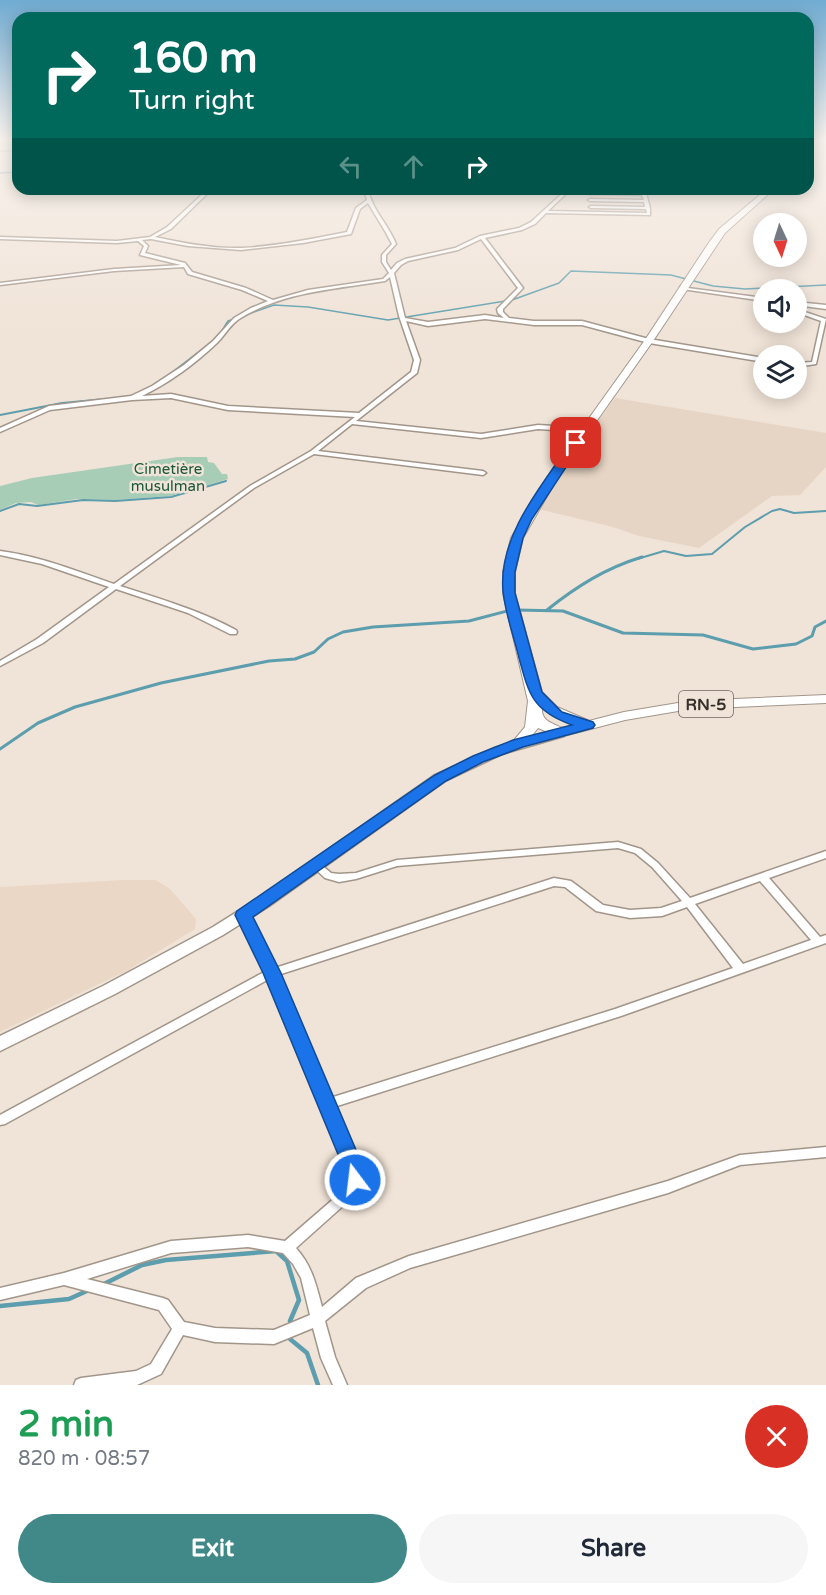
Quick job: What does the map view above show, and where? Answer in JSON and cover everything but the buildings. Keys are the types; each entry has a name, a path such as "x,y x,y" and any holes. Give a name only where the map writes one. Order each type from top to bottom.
{"main road":[{"path":"518,744 532,728 535,715 535,693 511,603 509,572 517,538 557,470 649,341 722,231 753,205"},
{"path":"535,693 558,715 588,725"},
{"name":"RN-5","path":"0,1044 164,961 243,915 441,778 478,759 518,744 646,712 690,705 826,699"},
{"path":"535,715 540,723 560,733"}],"street":[{"path":"0,238 140,241 151,238 183,216 194,205"},
{"path":"151,238 188,245 241,249 303,242 349,233 358,208 363,205"},
{"path":"0,664 40,641 252,487 313,452 417,368 417,360 403,319 392,274 384,262 384,255 392,248 393,240 380,224 371,205"},
{"path":"132,398 159,386 204,352 234,321 246,313 309,290 385,279 396,267 407,260 456,249 482,237 520,229 533,223 553,205"},
{"path":"545,212 644,215 649,214 647,205"},
{"path":"593,214 591,207 648,208"},
{"path":"482,237 521,288 500,309 503,315 510,320"},
{"path":"140,241 146,246 142,254 181,263 190,273 244,289 274,302"},
{"path":"0,284 114,270 185,266"},
{"path":"686,282 753,297"},
{"path":"807,304 826,307"},
{"path":"807,314 825,321 814,363 807,364"},
{"path":"403,319 428,324 485,317 534,323 582,323 649,341 753,358"},
{"path":"0,430 49,408 132,398 171,396 228,408 358,415"},
{"path":"350,422 481,436 538,428 586,430"},
{"path":"313,452 483,473"},
{"path":"0,553 48,561 116,587 209,617 233,632"},
{"path":"316,865 328,876 339,878 356,876 397,863 618,845 638,851 689,903 741,970"},
{"path":"1,1120 272,973 554,882 568,884 600,908 619,913 662,912 826,854"},
{"path":"326,1104 617,1013 822,940 762,877"},
{"path":"243,915 272,973 352,1164 355,1180 349,1193 287,1247"},
{"path":"64,1279 163,1305 180,1328 214,1335 274,1337 318,1319 361,1283 409,1262 668,1187 740,1160 826,1152"},
{"path":"0,1294 64,1279 171,1247 248,1241 287,1247 307,1276 328,1358 340,1385"},
{"path":"81,1385 136,1378 156,1369 180,1328"}],"shaded area":[{"path":"615,398 826,433 826,467 800,495 772,496 699,548 639,536 613,527 538,509 555,481"},
{"path":"155,880 169,888 196,919 195,929 128,970 0,1032 0,887"}],"green space":[{"name":"Cimetière musulman","path":"178,457 207,457 208,462 214,463 222,474 227,474 228,479 170,496 115,500 77,499 38,505 31,502 16,503 0,510 0,486 32,478"}],"waterway":[{"path":"162,380 218,337 228,321 274,305 308,307 388,320 512,300 559,283 571,271 671,275 713,286 745,289 826,285"},
{"path":"0,415 62,403 106,399"},
{"path":"0,511 19,504 37,506 83,500 115,501 171,497 226,481"},
{"path":"637,559 664,551 686,556 712,554 745,527 772,511 780,509 794,513 826,511"},
{"path":"547,610 592,579 642,557"},
{"path":"0,749 38,723 75,707 161,683 269,661 295,659 314,652 328,639 343,632 373,627 469,621 511,610"},
{"path":"517,610 563,611 623,633 703,635 753,649 796,644 812,636 815,627 826,621"},
{"path":"104,1284 142,1265 166,1260 276,1251 287,1261 299,1300 290,1321"},
{"path":"0,1306 69,1299 89,1290"},
{"path":"290,1339 307,1353 318,1385"}],"route":[{"path":"355,1180 352,1164 272,973 243,915 423,789 459,768 518,744 588,725 558,715 535,693 509,593 509,572 517,538 526,519 576,443"}]}
